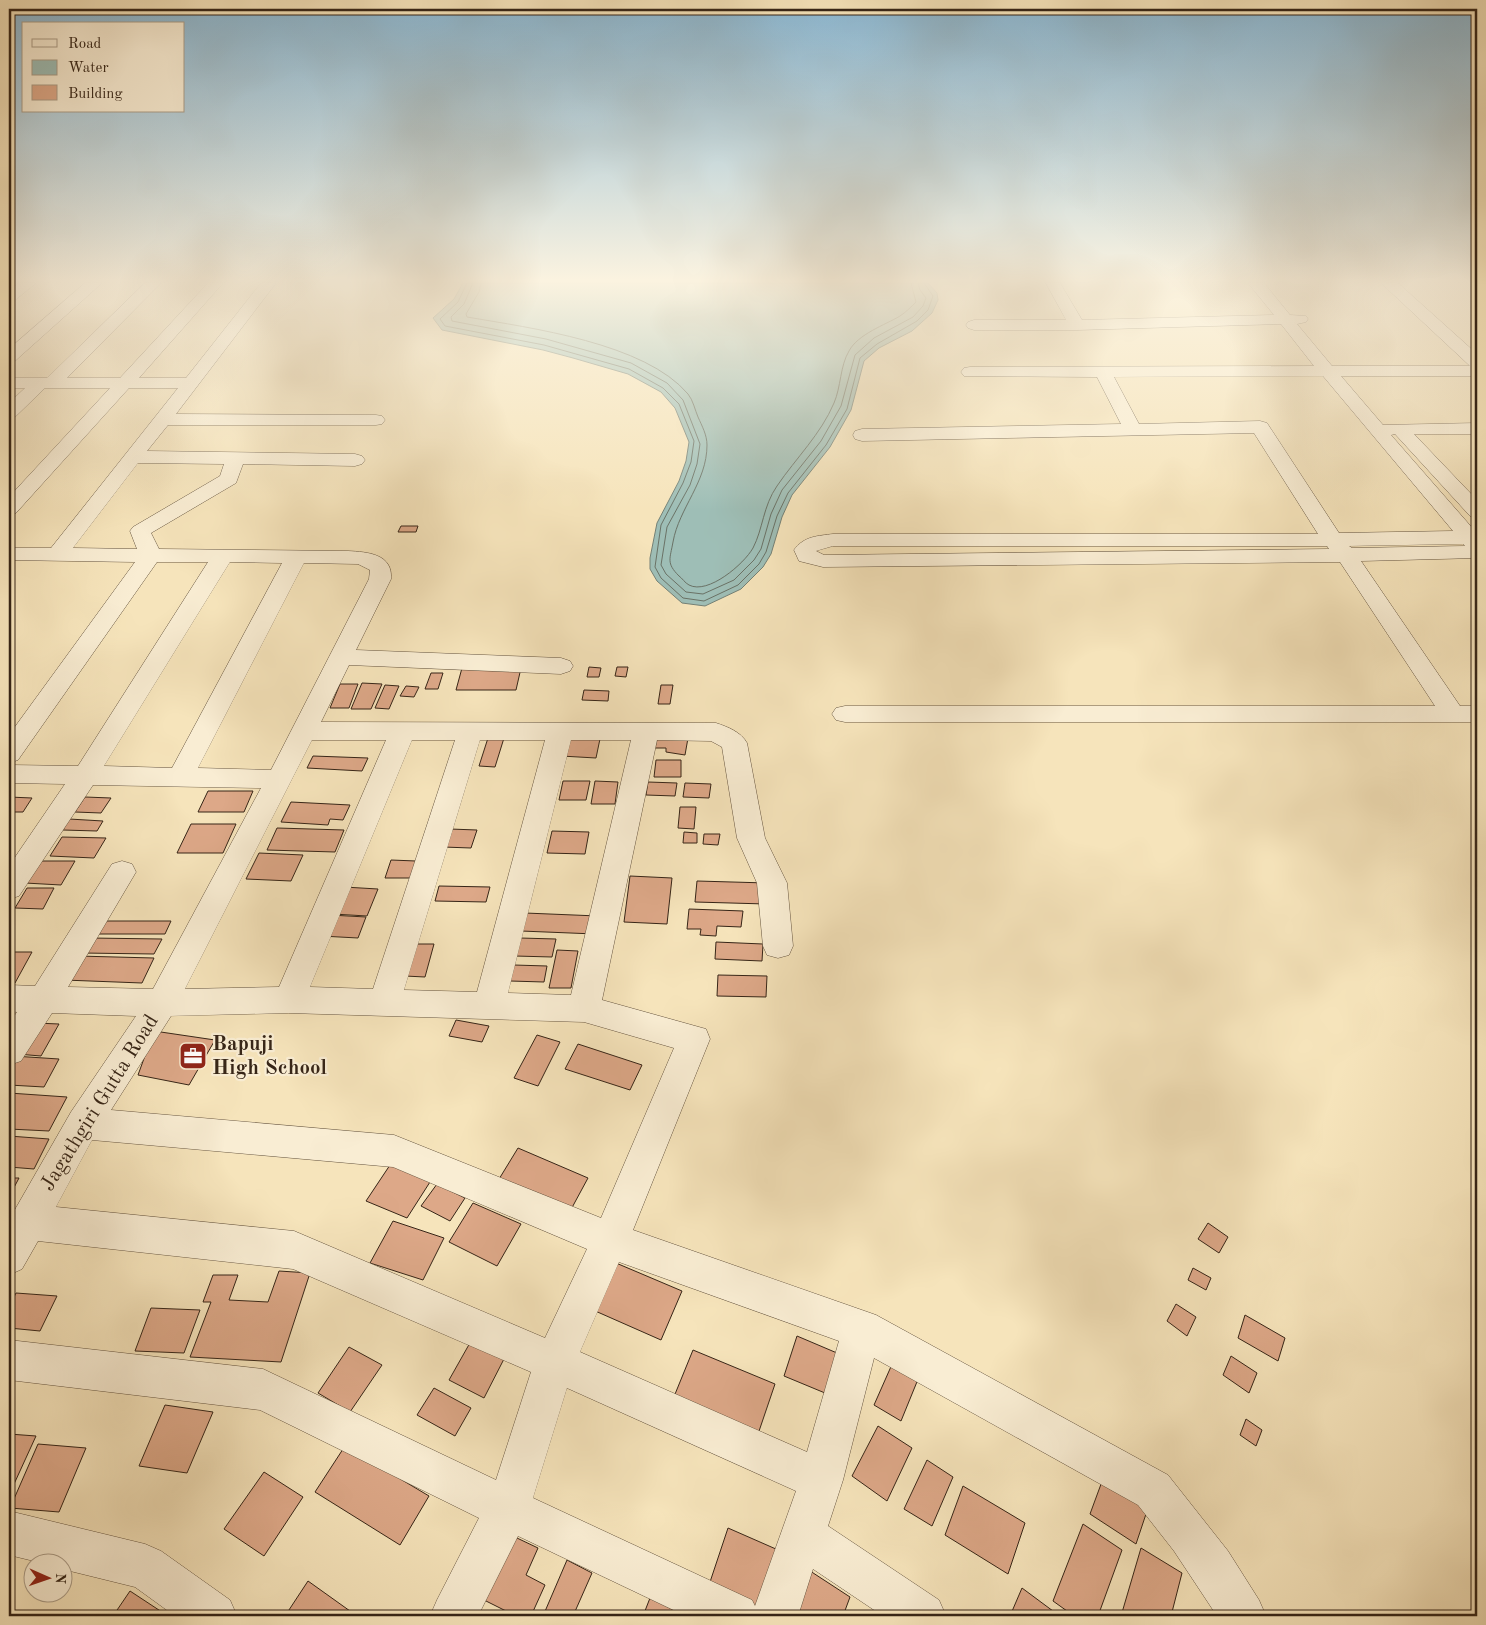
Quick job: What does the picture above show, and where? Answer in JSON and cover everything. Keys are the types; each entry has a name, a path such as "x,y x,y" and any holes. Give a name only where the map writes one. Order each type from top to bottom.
{"street":[{"path":"9,414 72,359"},
{"path":"9,509 146,359"},
{"path":"61,554 132,457 208,359"},
{"path":"1317,359 1475,543"},
{"path":"1336,359 1477,512"},
{"path":"970,372 1477,371"},
{"path":"1103,372 1133,430"},
{"path":"9,383 189,383"},
{"path":"162,419 376,420"},
{"path":"265,459 296,421"},
{"path":"862,435 1260,427 1339,547 1465,714"},
{"path":"1377,429 1477,428"},
{"path":"132,457 355,460"},
{"path":"61,554 140,531 229,479 235,458"},
{"path":"140,531 151,555"},
{"path":"1339,547 832,540 807,545 805,550 808,556 823,562 1339,547 1475,543"},
{"path":"9,554 296,557 180,778"},
{"path":"9,754 151,555"},
{"path":"9,888 85,776 223,556"},
{"name":"Jagathgiri Gutta Road","path":"9,1256 82,1123 162,1003 280,779 380,579 381,569 376,562 365,558 296,557"},
{"path":"340,657 562,666"},
{"path":"845,714 1465,714"},
{"path":"304,731 716,732 734,743 751,838 772,883 778,946"},
{"path":"490,1006 560,731"},
{"path":"584,1009 646,731"},
{"path":"289,1000 402,732"},
{"path":"384,1004 470,732"},
{"path":"9,774 280,779"},
{"path":"9,1051 122,872"},
{"path":"9,998 162,1003 289,1000 584,1009 694,1040 610,1240 556,1362 508,1509 453,1616"},
{"path":"82,1123 394,1151 610,1240 862,1329 1153,1490 1208,1558 1243,1616"},
{"path":"28,1222 294,1250 556,1362 821,1480"},
{"path":"775,1616 821,1480 862,1329"},
{"path":"9,1360 264,1390 508,1509 736,1616"},
{"path":"9,1533 145,1567 214,1616"},
{"path":"803,1536 923,1616"}],"water":[{"path":"576,359 866,359 864,361 851,410 830,447 792,495 782,517 771,554 763,567 741,589 705,606 682,603 657,581 650,569 650,558 657,523 679,481 686,461 689,442 675,408 661,392 628,374"}],"building":[{"path":"401,526 418,526 416,532 398,532"},
{"path":"589,667 601,668 599,677 587,677"},
{"path":"617,667 628,667 626,677 615,676"},
{"path":"462,668 521,668 516,690 456,690"},
{"path":"431,673 443,673 438,689 425,689"},
{"path":"362,683 382,684 371,709 351,709"},
{"path":"340,684 358,684 349,708 330,708"},
{"path":"385,685 399,686 389,709 375,708"},
{"path":"661,685 673,685 670,704 658,704"},
{"path":"406,686 419,687 414,697 400,696"},
{"path":"584,690 609,691 608,701 582,700"},
{"path":"566,733 601,734 596,758 561,756"},
{"path":"657,737 688,738 685,755 666,752 666,748 655,748"},
{"path":"488,738 504,738 495,767 479,766"},
{"path":"313,756 368,758 362,771 307,768"},
{"path":"656,760 681,760 681,777 654,777"},
{"path":"563,781 590,781 586,800 559,800"},
{"path":"595,781 618,782 615,804 591,804"},
{"path":"648,782 677,783 675,796 646,795"},
{"path":"685,783 711,784 709,798 683,797"},
{"path":"208,791 253,791 244,812 198,812"},
{"path":"9,797 32,798 23,812 9,812"},
{"path":"85,797 111,798 101,813 75,812"},
{"path":"291,802 350,805 343,820 330,819 328,825 281,822"},
{"path":"680,807 696,807 694,829 678,828"},
{"path":"69,819 103,821 97,831 63,830"},
{"path":"191,824 236,824 223,853 177,853"},
{"path":"277,828 344,830 335,852 267,850"},
{"path":"450,829 477,830 471,848 443,847"},
{"path":"552,831 589,832 585,854 547,853"},
{"path":"684,832 697,833 697,843 683,843"},
{"path":"704,834 720,834 718,845 703,844"},
{"path":"62,837 106,838 94,858 50,856"},
{"path":"259,853 303,855 291,881 246,879"},
{"path":"391,860 416,861 410,878 385,878"},
{"path":"39,861 75,861 61,885 25,883"},
{"path":"630,876 672,878 667,924 624,922"},
{"path":"697,881 767,883 766,904 695,902"},
{"path":"439,886 490,887 486,902 435,901"},
{"path":"344,887 378,889 367,916 333,914"},
{"path":"27,888 54,888 43,909 15,908"},
{"path":"689,909 743,911 741,927 717,926 716,936 700,935 701,929 687,929"},
{"path":"525,913 598,916 595,934 521,931"},
{"path":"330,915 366,917 358,938 321,936"},
{"path":"97,921 171,921 165,934 90,934"},
{"path":"90,938 162,939 154,954 82,953"},
{"path":"520,938 556,939 552,957 515,956"},
{"path":"716,942 763,944 762,961 715,959"},
{"path":"415,944 434,944 425,977 405,976"},
{"path":"557,950 578,951 571,988 549,988"},
{"path":"9,952 32,952 15,983 9,983"},
{"path":"77,956 154,958 142,983 64,980"},
{"path":"514,965 547,966 544,982 510,981"},
{"path":"718,975 767,976 766,997 717,996"},
{"path":"456,1020 489,1026 482,1042 449,1036"},
{"path":"35,1023 59,1024 41,1056 17,1054"},
{"path":"154,1031 215,1040 189,1085 138,1075"},
{"path":"537,1035 560,1042 538,1086 514,1078"},
{"path":"578,1044 642,1065 630,1090 565,1069"},
{"path":"13,1056 59,1059 44,1087 9,1085 9,1063"},
{"path":"9,1093 67,1097 49,1131 9,1129"},
{"path":"9,1136 49,1139 34,1169 9,1167"},
{"path":"518,1148 588,1178 568,1215 496,1184"},
{"path":"390,1165 430,1182 407,1218 366,1201"},
{"path":"9,1178 19,1178 9,1197"},
{"path":"437,1184 465,1198 450,1221 421,1206"},
{"path":"473,1203 521,1224 497,1266 449,1242"},
{"path":"393,1221 444,1238 423,1280 370,1263"},
{"path":"1208,1223 1228,1237 1219,1253 1198,1239"},
{"path":"616,1263 682,1291 661,1340 593,1310"},
{"path":"1193,1268 1211,1278 1206,1290 1188,1280"},
{"path":"279,1271 310,1273 281,1362 190,1357 211,1302 203,1302 213,1275 238,1275 229,1300 268,1302"},
{"path":"16,1293 57,1296 40,1331 9,1328 9,1307"},
{"path":"1176,1304 1196,1317 1187,1336 1167,1321"},
{"path":"151,1308 200,1310 184,1353 135,1351"},
{"path":"1245,1315 1285,1338 1278,1361 1238,1338"},
{"path":"797,1336 837,1353 825,1393 784,1376"},
{"path":"471,1341 505,1357 484,1398 449,1380"},
{"path":"349,1347 382,1365 350,1412 318,1393"},
{"path":"693,1350 775,1384 756,1440 671,1404"},
{"path":"897,1353 923,1367 901,1421 874,1405"},
{"path":"1231,1356 1257,1373 1249,1393 1223,1375"},
{"path":"434,1388 471,1408 455,1436 417,1415"},
{"path":"165,1405 213,1412 187,1473 139,1466"},
{"path":"1246,1419 1262,1430 1256,1446 1240,1435"},
{"path":"878,1426 912,1448 887,1501 852,1476"},
{"path":"9,1434 36,1436 9,1495"},
{"path":"38,1444 86,1448 59,1512 10,1508"},
{"path":"345,1446 429,1496 400,1545 315,1492"},
{"path":"927,1460 953,1477 932,1526 904,1509"},
{"path":"264,1472 303,1497 264,1556 224,1529"},
{"path":"1104,1476 1149,1505 1136,1544 1090,1514"},
{"path":"963,1486 1025,1523 1008,1574 945,1535"},
{"path":"1083,1524 1122,1550 1098,1616 1074,1616 1053,1601"},
{"path":"728,1528 785,1553 767,1616 707,1591"},
{"path":"498,1529 538,1548 526,1575 545,1585 531,1616 516,1616 468,1592"},
{"path":"1141,1548 1182,1573 1171,1616 1121,1616"},
{"path":"567,1560 592,1573 573,1616 543,1616"},
{"path":"804,1567 850,1597 843,1616 808,1616 788,1603"},
{"path":"308,1581 357,1616 285,1616"},
{"path":"1022,1588 1057,1614 1056,1616 1010,1616"},
{"path":"130,1591 168,1616 113,1616"},
{"path":"650,1598 686,1616 643,1616"}],"place":[{"name":"Bapuji High School","path":"193,1056"}]}
